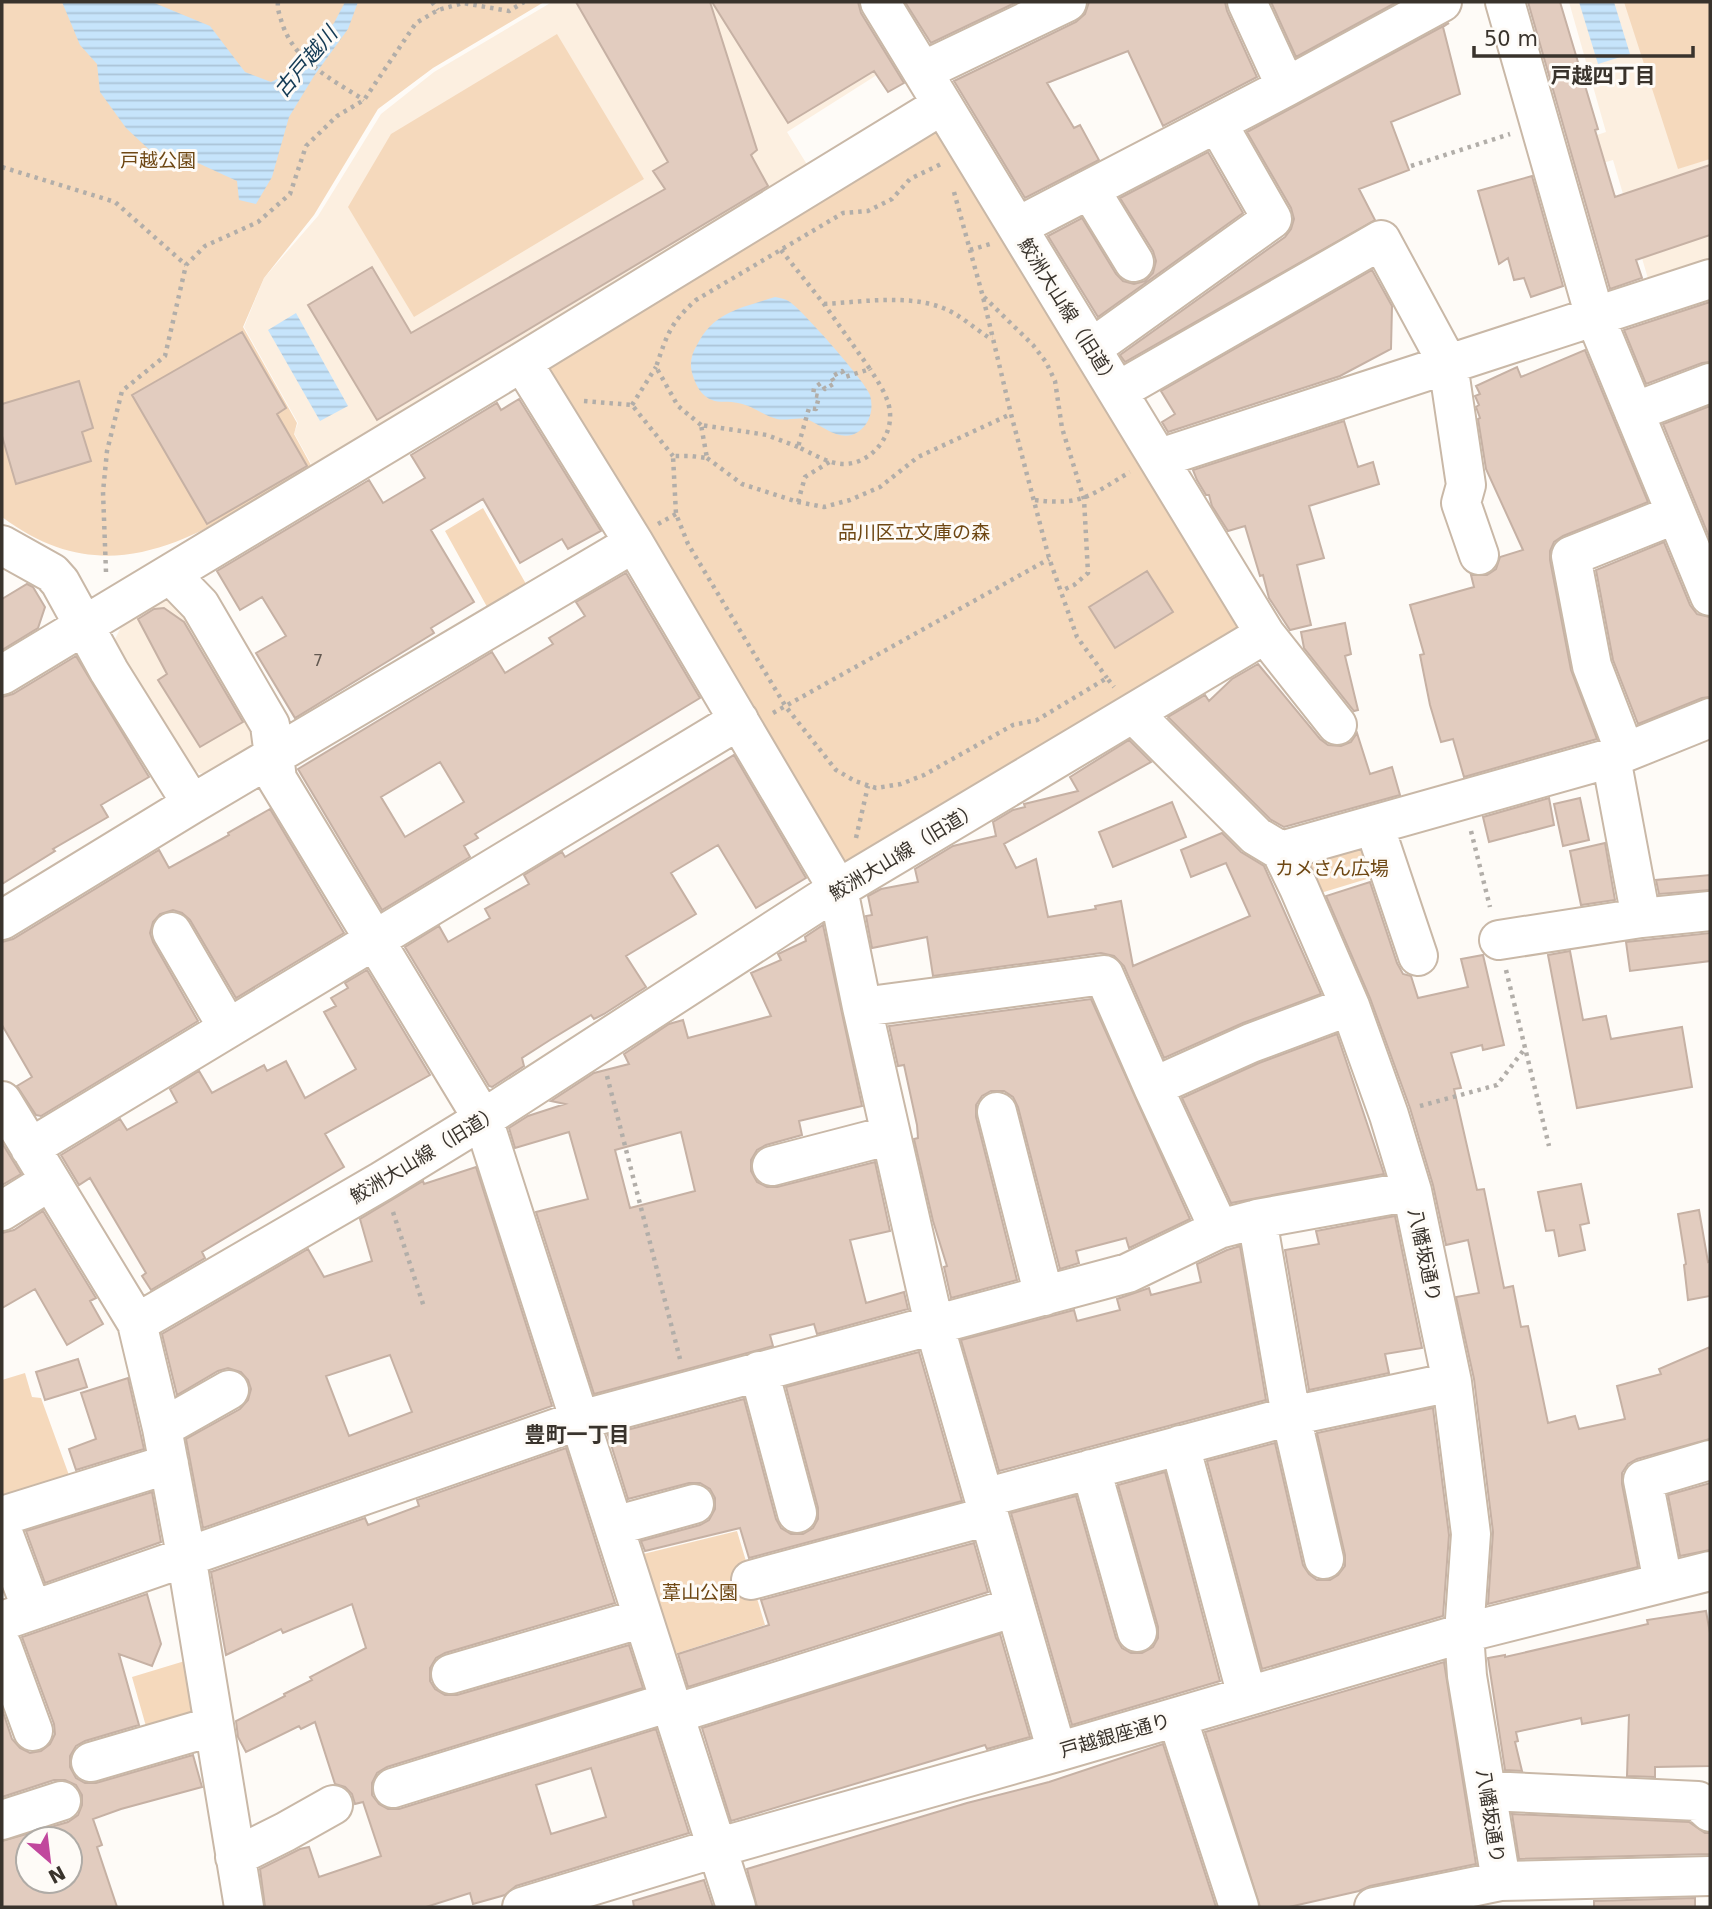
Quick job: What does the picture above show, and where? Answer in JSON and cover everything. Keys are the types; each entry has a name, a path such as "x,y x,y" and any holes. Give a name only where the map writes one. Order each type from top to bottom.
{"street":[{"name":"鮫洲大山線（旧道）","path":"137,1323 382,1181 483,1119 838,889 1265,634 1147,464 1118,391 880,2"},
{"path":"923,71 1067,2"},
{"path":"1247,2 1286,87"},
{"path":"1017,228 1442,2"},
{"path":"1505,2 1595,317 1710,596"},
{"path":"2,675 523,362 942,105"},
{"path":"1092,348 1272,219 1217,123"},
{"path":"1090,190 1134,262"},
{"path":"1118,391 1381,240 1448,364 1466,485 1461,503 1479,555"},
{"path":"1147,464 1710,279"},
{"path":"523,362 634,543 754,718 838,889 934,1324 1056,1752"},
{"path":"1634,412 1710,383"},
{"path":"1641,918 1618,755 1592,666 1571,556 1676,514"},
{"path":"2,920 192,804 634,543"},
{"path":"2,545 52,573 60,582 109,671 192,804"},
{"path":"170,574 200,605 270,725 277,779 483,1119 736,1907"},
{"path":"1265,634 1337,724"},
{"path":"1133,713 1256,836 1281,851 1618,755 1710,718"},
{"path":"30,1148 375,940 754,718"},
{"path":"1374,825 1418,956"},
{"name":"八幡坂通り","path":"1281,851 1350,1006 1389,1115 1412,1191 1452,1382 1471,1534 1464,1633 1467,1676 1501,1881"},
{"path":"1499,940 1641,918 1710,911"},
{"path":"173,932 228,1028"},
{"path":"862,1007 1104,975 1219,1229"},
{"path":"1153,1087 1251,1043 1350,1006"},
{"path":"2,1101 137,1323 186,1555 244,1907"},
{"path":"997,1112 1044,1296"},
{"path":"772,1166 891,1135"},
{"path":"2,1211 50,1181"},
{"path":"2,1530 17,1615 580,1420 1128,1273 1219,1229 1257,1219 1412,1191"},
{"path":"1257,1219 1291,1416 1324,1559"},
{"path":"759,1371 797,1513"},
{"path":"751,1580 986,1507 1091,1469 1291,1416 1452,1382"},
{"path":"2,1516 165,1446 229,1390"},
{"path":"1180,1445 1247,1696"},
{"path":"1663,1582 1643,1480 1710,1460"},
{"path":"1091,1469 1137,1632"},
{"path":"614,1526 694,1504"},
{"name":"戸越銀座通り","path":"522,1907 603,1895 716,1848 1464,1633 1710,1571"},
{"path":"393,1788 1015,1607"},
{"path":"451,1674 643,1618"},
{"path":"2,1646 33,1731"},
{"path":"1177,1717 1239,1907"},
{"path":"91,1762 214,1726"},
{"path":"1488,1791 1698,1801 1710,1812"},
{"path":"2,1820 61,1801"},
{"path":"235,1857 333,1805"},
{"path":"1374,1907 1444,1900 1501,1881 1710,1876"}],"path":[{"path":"278,2 284,30 297,53 364,100"},
{"path":"432,2 438,10"},
{"path":"106,577 103,492 106,464 122,391 164,356 186,265 205,246 258,222 290,194 306,146 337,116 364,100 416,23 438,10 463,3 509,11 524,2"},
{"path":"1411,166 1539,124"},
{"path":"632,405 656,367 668,333 677,317 696,300 843,213 868,211 892,199 910,179 945,161 949,174"},
{"path":"2,167 115,202 186,265"},
{"path":"952,187 983,297 1010,414 1049,558 1077,637 1133,713"},
{"path":"656,367 678,405 701,425 766,435 843,464 860,461 882,444 891,413 885,394 824,304 781,250"},
{"path":"983,297 1033,345 1046,362 1055,381 1062,428 1084,499 1087,573 1074,585 1061,591"},
{"path":"824,304 917,302 943,308 988,337 993,337"},
{"path":"798,447 809,408 816,409 819,397 813,395 814,388 821,383 825,388 835,383 831,377 842,371 845,377 870,369"},
{"path":"580,401 632,405 673,456 676,514 688,544 786,707 836,770 855,781 876,788 925,775 1013,725 1037,720 1107,678"},
{"path":"673,456 707,458 742,484 798,502 824,507 850,500 880,487 918,457 1010,414"},
{"path":"701,425 707,458"},
{"path":"798,502 805,477 831,461"},
{"path":"1035,500 1061,503 1084,499 1147,464"},
{"path":"754,718 786,707 1049,558"},
{"path":"856,839 868,786"},
{"path":"1462,799 1549,1146"},
{"path":"599,1044 688,1391"},
{"path":"1389,1115 1497,1085 1526,1047"},
{"path":"382,1181 425,1307"}],"shaded area":[{"path":"552,2 867,2 902,59 787,132 811,171 313,467 294,433 298,423 244,327 264,278 318,216 381,114 434,72"},
{"path":"1569,2 1710,2 1710,261 1649,282 1613,160 1565,174 1558,148 1606,132"},
{"path":"166,600 183,604 253,714 255,745 221,775 199,773 181,760 113,643 124,621 155,602"}],"green space":[{"name":"戸越公園","path":"2,2 544,2 433,68 378,109 314,215 264,278 243,327 297,423 294,434 312,467 199,532 162,547 123,555 84,554 44,542 2,517"},
{"path":"1624,2 1710,2 1710,159 1678,169"},
{"path":"557,34 644,179 414,317 348,207 391,134"},
{"name":"品川区立文庫の森","path":"942,105 1265,634 838,889 522,362"},
{"path":"483,508 530,591 491,614 445,531"},
{"name":"カメさん広場","path":"1367,835 1380,875 1314,895 1299,856"},
{"path":"25,1373 32,1397 41,1398 74,1489 2,1512 2,1380"},
{"name":"葦山公園","path":"737,1531 765,1625 662,1658 631,1557"},
{"path":"198,1657 207,1719 149,1737 132,1677"}],"water":[{"name":"古戸越川","path":"62,2 152,2 210,26 245,72 271,82 294,71 334,23 345,2 358,2 348,29 289,117 272,177 256,204 239,200 237,181 187,158 171,170 126,128 100,92 97,64 80,45"},
{"path":"1579,2 1614,2 1630,54 1598,64"},
{"path":"775,297 788,301 797,308 866,388 870,395 871,411 866,425 858,432 845,436 805,419 777,419 743,404 712,400 700,390 691,364 693,352 704,334 730,312"},
{"path":"296,313 348,406 320,421 268,330"}],"building":[{"path":"576,2 710,2 757,150 751,155 768,186 377,420 308,305 372,267 411,333 665,189 653,171 668,162"},
{"path":"712,2 858,2 861,13 904,83 888,92 874,71 788,123"},
{"path":"905,2 1017,2 931,43"},
{"path":"1089,2 1225,2 1257,77 1163,126 1128,51 1047,83 1074,128 1080,125 1099,160 1025,198 954,81 1076,22 1085,14"},
{"path":"1271,2 1397,2 1296,57"},
{"path":"1528,2 1560,2 1615,197 1710,165 1710,235 1636,260 1642,278 1610,289"},
{"path":"1449,23 1443,27 1460,94 1391,122 1409,170 1359,189 1375,220 1125,362 1120,355 1285,237 1291,229 1294,219 1291,208 1247,132"},
{"path":"1208,152 1243,213 1098,317 1048,236 1082,218 1123,281 1134,284 1145,281 1153,273 1156,261 1153,251 1120,198"},
{"path":"1532,176 1563,286 1531,297 1524,278 1514,280 1508,258 1499,264 1478,191"},
{"path":"1372,270 1392,306 1391,349 1340,376 1168,432 1162,422 1175,414 1161,391"},
{"path":"1710,302 1710,362 1646,384 1624,330"},
{"path":"242,332 286,408 277,414 307,466 207,524 132,395"},
{"path":"1585,350 1648,502 1563,536 1554,542 1550,551 1571,670 1597,739 1464,777 1453,739 1441,742 1420,655 1424,654 1410,605 1474,587 1471,575 1487,575 1496,569 1500,557 1523,550 1486,469 1478,419 1480,418 1476,407 1479,405 1475,396 1480,394 1476,386 1517,367 1521,377"},
{"path":"79,381 93,428 82,432 91,461 16,484 2,436 2,404"},
{"path":"519,399 601,531 568,549 562,539 520,563 483,499 431,530 474,602 431,628 434,633 295,718 256,653 286,636 262,597 240,610 217,571 369,480 383,503 425,478 411,455 497,403 501,410"},
{"path":"1710,406 1710,539 1663,424"},
{"path":"1344,421 1358,467 1373,462 1379,484 1309,506 1324,558 1297,565 1311,625 1290,630 1269,598 1245,526 1228,531 1193,470"},
{"path":"1664,542 1690,605 1697,614 1710,617 1710,697 1638,724 1613,660 1596,570"},
{"path":"1147,571 1173,612 1115,648 1089,607"},
{"path":"626,573 700,698 475,834 478,838 464,846 470,857 382,910 298,769 492,652 505,673 553,644 549,638 585,616 576,602","holes":["440,762 464,802 405,837 381,797"]},
{"path":"27,584 33,587 45,607 38,628 2,650 2,599"},
{"path":"164,608 184,622 243,722 200,747 158,680 167,674 138,619 154,609"},
{"path":"1345,623 1351,654 1345,656 1358,710 1354,711 1304,648 1301,632"},
{"path":"76,656 149,777 101,805 108,817 53,849 55,851 2,884 2,697 13,694"},
{"path":"1258,664 1320,739 1328,745 1341,746 1351,742 1357,733 1370,774 1392,767 1400,795 1284,827 1270,819 1168,717 1205,695 1209,701 1232,679"},
{"path":"1129,740 1151,762 1004,844 1016,868 1036,859 1048,917 1096,909 1095,906 1121,901 1133,966 1250,916 1226,863 1191,877 1181,850 1222,833 1241,852 1264,866 1321,994 1243,1023 1164,1058 1124,966 1114,956 1101,953 933,976 927,937 872,948 866,916 872,915 868,896 881,889 918,882 915,869 953,846 996,836 993,822 1013,810 1025,807 1024,804 1078,791 1070,777"},
{"path":"734,755 806,878 756,908 718,845 671,873 696,914 626,956 646,987 604,1014 594,1019 591,1015 550,1040 522,1058 524,1066 492,1087 489,1086 405,947 439,926 448,942 490,918 485,909 529,884 524,875 562,852 565,857"},
{"path":"1549,798 1554,825 1489,842 1483,817"},
{"path":"1580,798 1589,840 1563,846 1554,804"},
{"path":"1172,802 1186,837 1113,867 1099,832"},
{"path":"270,809 344,933 236,998 190,920 173,910 160,914 153,922 150,933 153,942 198,1021 41,1116 36,1115 17,1086 32,1077 2,1025 2,942 13,939 159,850 169,868"},
{"path":"1605,843 1615,900 1581,905 1570,851"},
{"path":"1710,875 1710,890 1659,894 1656,880"},
{"path":"1370,882 1397,963 1403,974 1411,976 1418,998 1468,987 1461,959 1483,955 1504,1045 1483,1050 1482,1045 1451,1053 1461,1088 1454,1089 1477,1190 1484,1189 1504,1288 1513,1286 1521,1327 1528,1326 1548,1423 1575,1416 1579,1429 1625,1419 1617,1386 1661,1374 1659,1369 1710,1347 1710,1439 1637,1459 1628,1464 1622,1473 1638,1567 1488,1604 1493,1532 1474,1379 1456,1297 1479,1293 1468,1240 1446,1245 1433,1185 1410,1108 1370,998 1326,896"},
{"path":"823,925 862,1106 799,1121 802,1135 757,1150 751,1160 751,1171 757,1182 767,1187 777,1187 875,1162 890,1231 850,1240 866,1303 904,1292 908,1309 817,1334 814,1324 770,1335 773,1346 594,1394 536,1212 588,1199 569,1132 515,1148 509,1128 528,1116 565,1104 551,1101 594,1073 629,1064 624,1054 669,1024 683,1020 688,1038 771,1016 751,973 781,960 778,954 806,941 805,937","holes":["681,1132 695,1191 630,1208 615,1150"]},
{"path":"1710,933 1710,961 1630,971 1626,942"},
{"path":"1570,951 1583,1020 1606,1016 1611,1039 1682,1027 1692,1087 1577,1108 1548,955"},
{"path":"367,970 430,1075 325,1134 344,1167 202,1252 205,1258 151,1290 142,1276 146,1273 90,1178 79,1185 61,1155 120,1119 127,1130 177,1102 170,1089 199,1071 212,1093 264,1065 267,1071 286,1061 305,1098 356,1069 324,1012 336,1006 331,998 348,988 345,983"},
{"path":"1091,999 1190,1219 1129,1248 1126,1238 1076,1251 1079,1263 1060,1269 1018,1107 1013,1097 1004,1091 991,1091 982,1096 976,1105 976,1117 1017,1280 951,1298 944,1267 947,1266 933,1221 914,1139 918,1138 917,1125 904,1065 898,1066 889,1026"},
{"path":"1337,1034 1384,1174 1231,1203 1182,1098 1259,1063"},
{"path":"2,1143 21,1174 2,1185"},
{"path":"476,1167 552,1406 203,1528 186,1439 240,1409 248,1400 251,1389 241,1372 228,1368 177,1395 162,1334 308,1249 324,1277 372,1261 360,1219 423,1181 424,1184","holes":["390,1355 412,1412 349,1436 326,1376"]},
{"path":"1581,1184 1589,1223 1580,1225 1585,1250 1559,1256 1554,1230 1546,1231 1538,1192"},
{"path":"1699,1210 1708,1262 1710,1261 1710,1296 1688,1300 1686,1264 1678,1214"},
{"path":"43,1211 96,1298 90,1301 103,1324 67,1345 35,1289 2,1308 2,1233 14,1230"},
{"path":"1395,1216 1422,1348 1385,1354 1389,1373 1309,1390 1285,1250 1319,1244 1316,1231"},
{"path":"1240,1246 1266,1400 999,1471 961,1340 1074,1310 1077,1321 1120,1310 1117,1299 1149,1288 1151,1295 1201,1282 1197,1264"},
{"path":"919,1352 962,1501 749,1558 740,1528 645,1551 641,1541 700,1525 709,1520 715,1509 715,1498 710,1489 700,1483 689,1483 628,1499 608,1435 744,1399 776,1519 781,1528 791,1534 803,1534 813,1528 818,1519 818,1508 786,1387"},
{"path":"78,1359 87,1387 45,1400 36,1372"},
{"path":"128,1378 144,1449 76,1470 69,1449 96,1439 81,1393"},
{"path":"1433,1408 1449,1535 1443,1616 1262,1669 1207,1461 1275,1443 1303,1565 1317,1580 1330,1580 1345,1566 1345,1555 1317,1433"},
{"path":"566,1448 615,1603 445,1653 436,1658 430,1668 430,1681 435,1689 445,1695 457,1695 629,1645 643,1688 387,1767 377,1773 372,1783 372,1795 379,1804 388,1809 399,1809 656,1729 689,1833 516,1886 505,1895 473,1904 470,1893 426,1907 265,1907 260,1869 300,1849 309,1847 319,1877 381,1856 363,1802 355,1804 352,1794 345,1787 335,1784 315,1722 301,1729 299,1726 246,1752 238,1737 236,1721 285,1696 284,1694 312,1680 310,1677 366,1648 352,1604 283,1633 281,1629 226,1655 211,1572 365,1518 368,1525 419,1506 417,1500","holes":["591,1768 606,1817 551,1834 536,1785"]},
{"path":"1165,1472 1220,1681 1072,1725 1011,1513 1076,1496 1116,1638 1122,1648 1131,1653 1142,1653 1153,1647 1158,1638 1158,1627 1118,1485"},
{"path":"1710,1483 1710,1550 1680,1556 1668,1495"},
{"path":"152,1492 161,1542 45,1583 26,1531"},
{"path":"974,1543 988,1592 688,1687 678,1654 769,1625 761,1600"},
{"path":"147,1594 161,1644 152,1666 119,1654 139,1725 76,1746 70,1756 70,1767 76,1778 85,1783 96,1783 193,1755 202,1787 93,1819 102,1845 97,1847 117,1907 2,1907 2,1841 14,1838 14,1895 84,1895 84,1825 58,1825 78,1815 82,1795 76,1785 65,1780 54,1780 2,1797 2,1709 12,1739 20,1748 30,1753 41,1751 50,1744 55,1734 54,1724 22,1637"},
{"path":"1706,1611 1710,1633 1710,1766 1655,1767 1655,1777 1627,1776 1629,1715 1582,1724 1581,1718 1516,1732 1518,1741 1515,1742 1522,1771 1505,1770 1488,1658 1505,1657 1648,1624 1647,1620"},
{"path":"1000,1634 1030,1737 987,1749 985,1745 731,1821 702,1728"},
{"path":"1444,1662 1476,1864 1370,1886 1289,1907 1260,1907 1205,1732"},
{"path":"1163,1744 1216,1907 757,1907 747,1869 967,1803 1049,1782"},
{"path":"1512,1814 1689,1822 1705,1833 1710,1833 1710,1854 1519,1859"},
{"path":"704,1880 713,1907 634,1907 633,1901"},
{"path":"1695,1898 1695,1907 1594,1907 1594,1901"}],"district":[{"name":"戸越四丁目","path":"1603,76"},
{"name":"豊町一丁目","path":"577,1435"}]}
